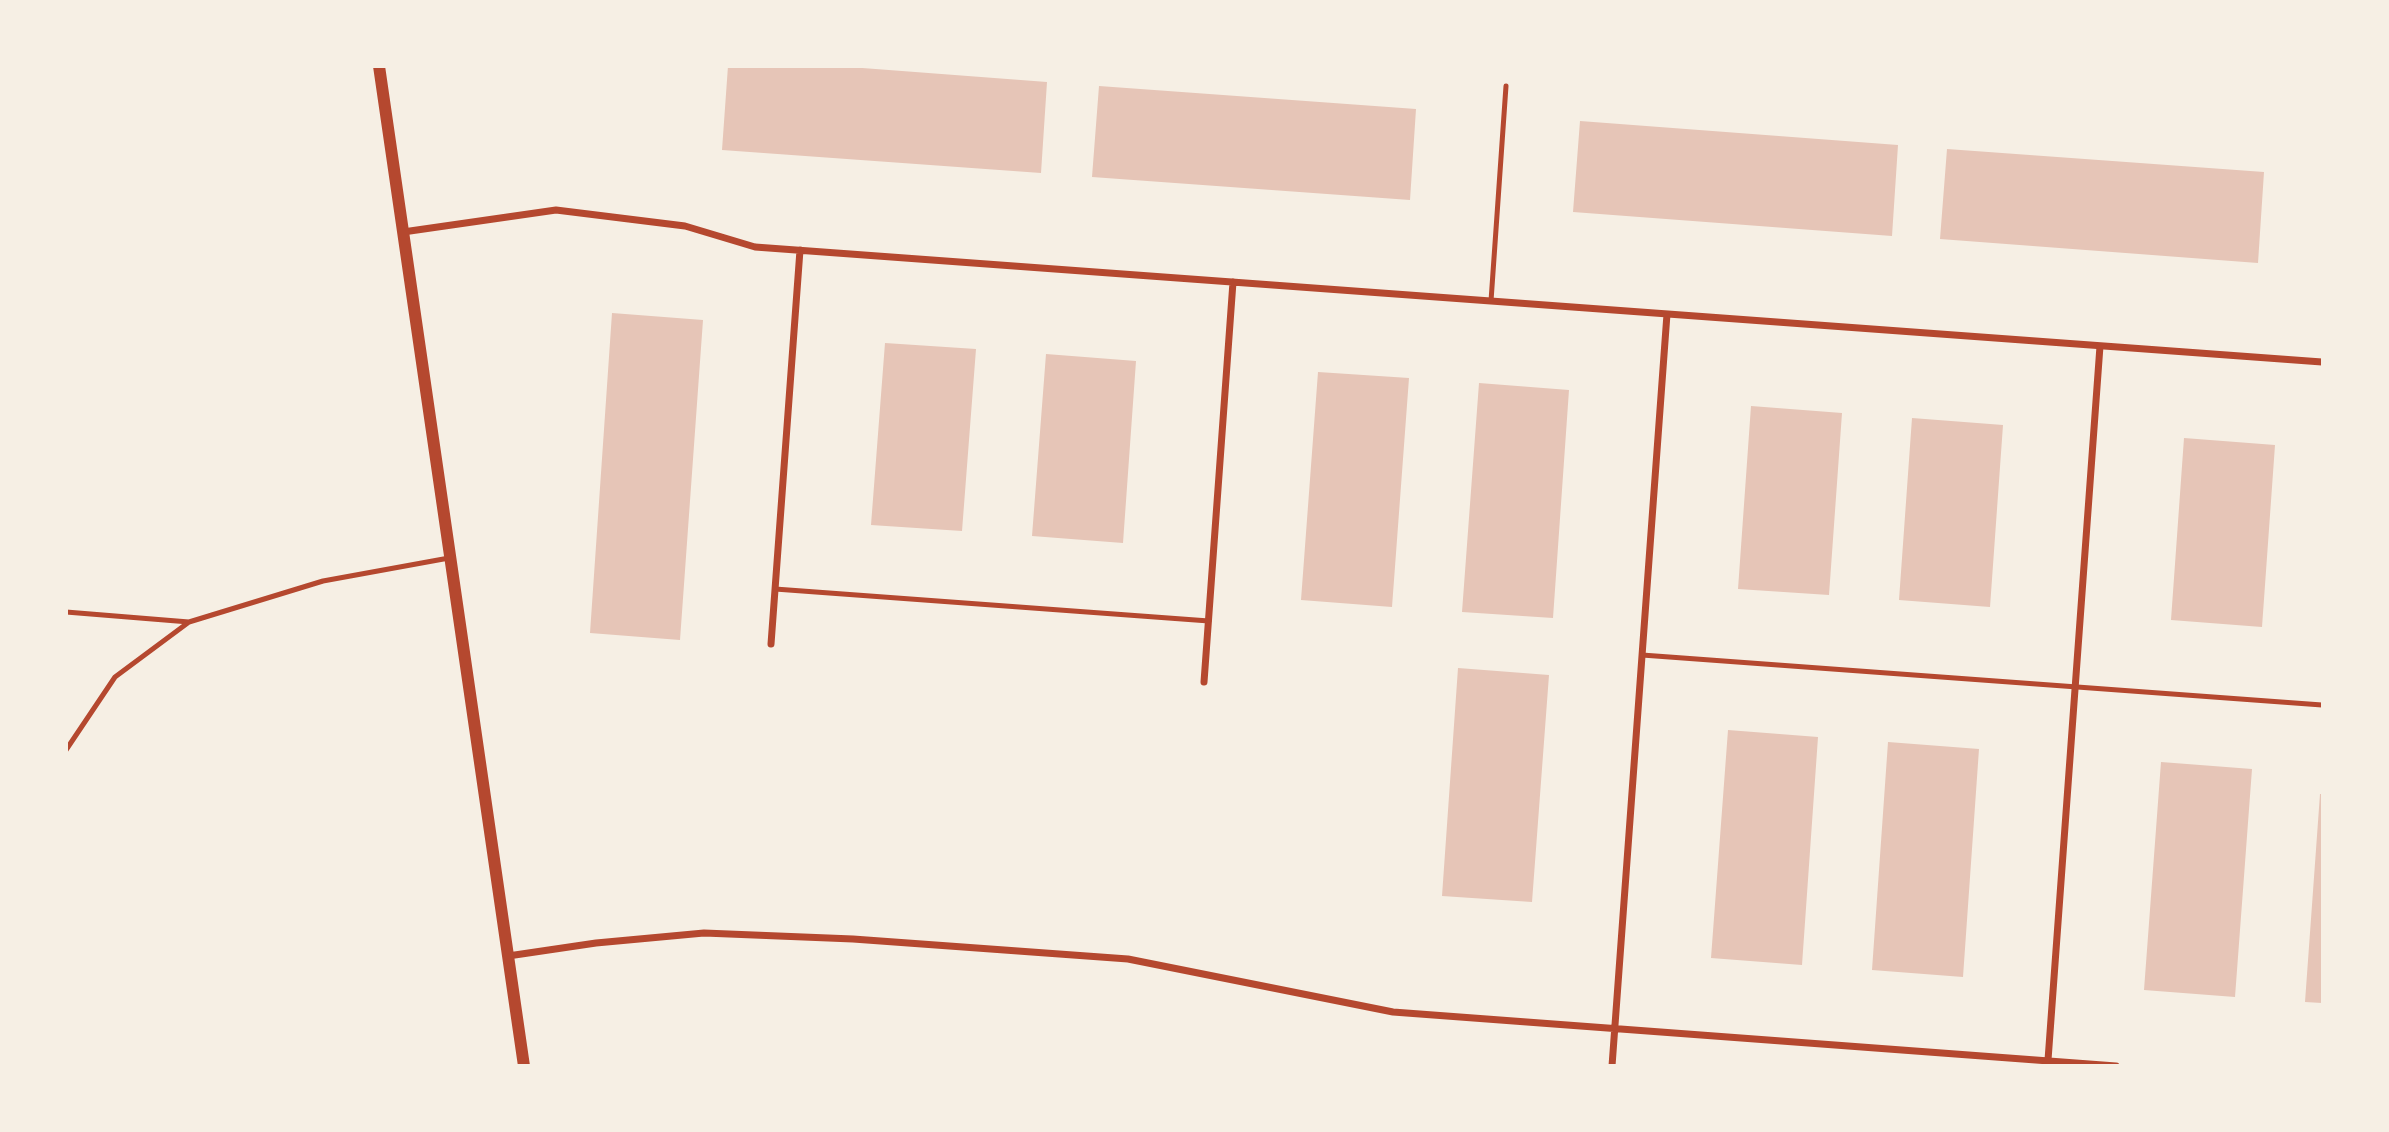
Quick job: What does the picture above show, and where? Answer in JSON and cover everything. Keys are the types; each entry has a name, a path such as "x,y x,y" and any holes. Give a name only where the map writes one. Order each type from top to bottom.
{"street":[{"path":"379,66 524,1066"},
{"path":"403,232 556,210 685,226 755,247 2322,362"},
{"path":"771,644 800,250"},
{"path":"1204,682 1233,282"},
{"path":"1612,1066 1667,314"},
{"path":"2048,1063 2100,346"},
{"path":"509,956 596,943 705,933 853,939 1128,959 1394,1012 2116,1066"}],"lane":[{"path":"1491,301 1506,86"},
{"path":"66,750 115,677 189,622 323,581 451,558"},
{"path":"775,589 1209,621"},
{"path":"66,612 189,622"},
{"path":"1642,655 2322,705"}],"building":[{"path":"728,66 836,66 1047,82 1041,173 722,150"},
{"path":"1099,86 1416,109 1410,200 1092,177"},
{"path":"1580,121 1898,145 1892,236 1573,212"},
{"path":"1947,149 2264,172 2258,263 1940,239"},
{"path":"612,313 703,320 680,640 590,633"},
{"path":"885,343 976,349 962,531 871,525"},
{"path":"1046,354 1136,361 1123,543 1032,536"},
{"path":"1318,372 1409,378 1392,607 1301,600"},
{"path":"1479,383 1569,390 1553,618 1462,612"},
{"path":"1751,406 1842,413 1829,595 1738,589"},
{"path":"1912,418 2003,425 1990,607 1899,600"},
{"path":"2184,438 2275,445 2262,627 2171,620"},
{"path":"1458,668 1549,675 1532,902 1442,896"},
{"path":"1728,730 1818,737 1802,965 1711,958"},
{"path":"1888,742 1979,749 1963,977 1872,970"},
{"path":"2161,762 2252,769 2235,997 2144,990"},
{"path":"2322,794 2322,1003 2305,1002"}]}
